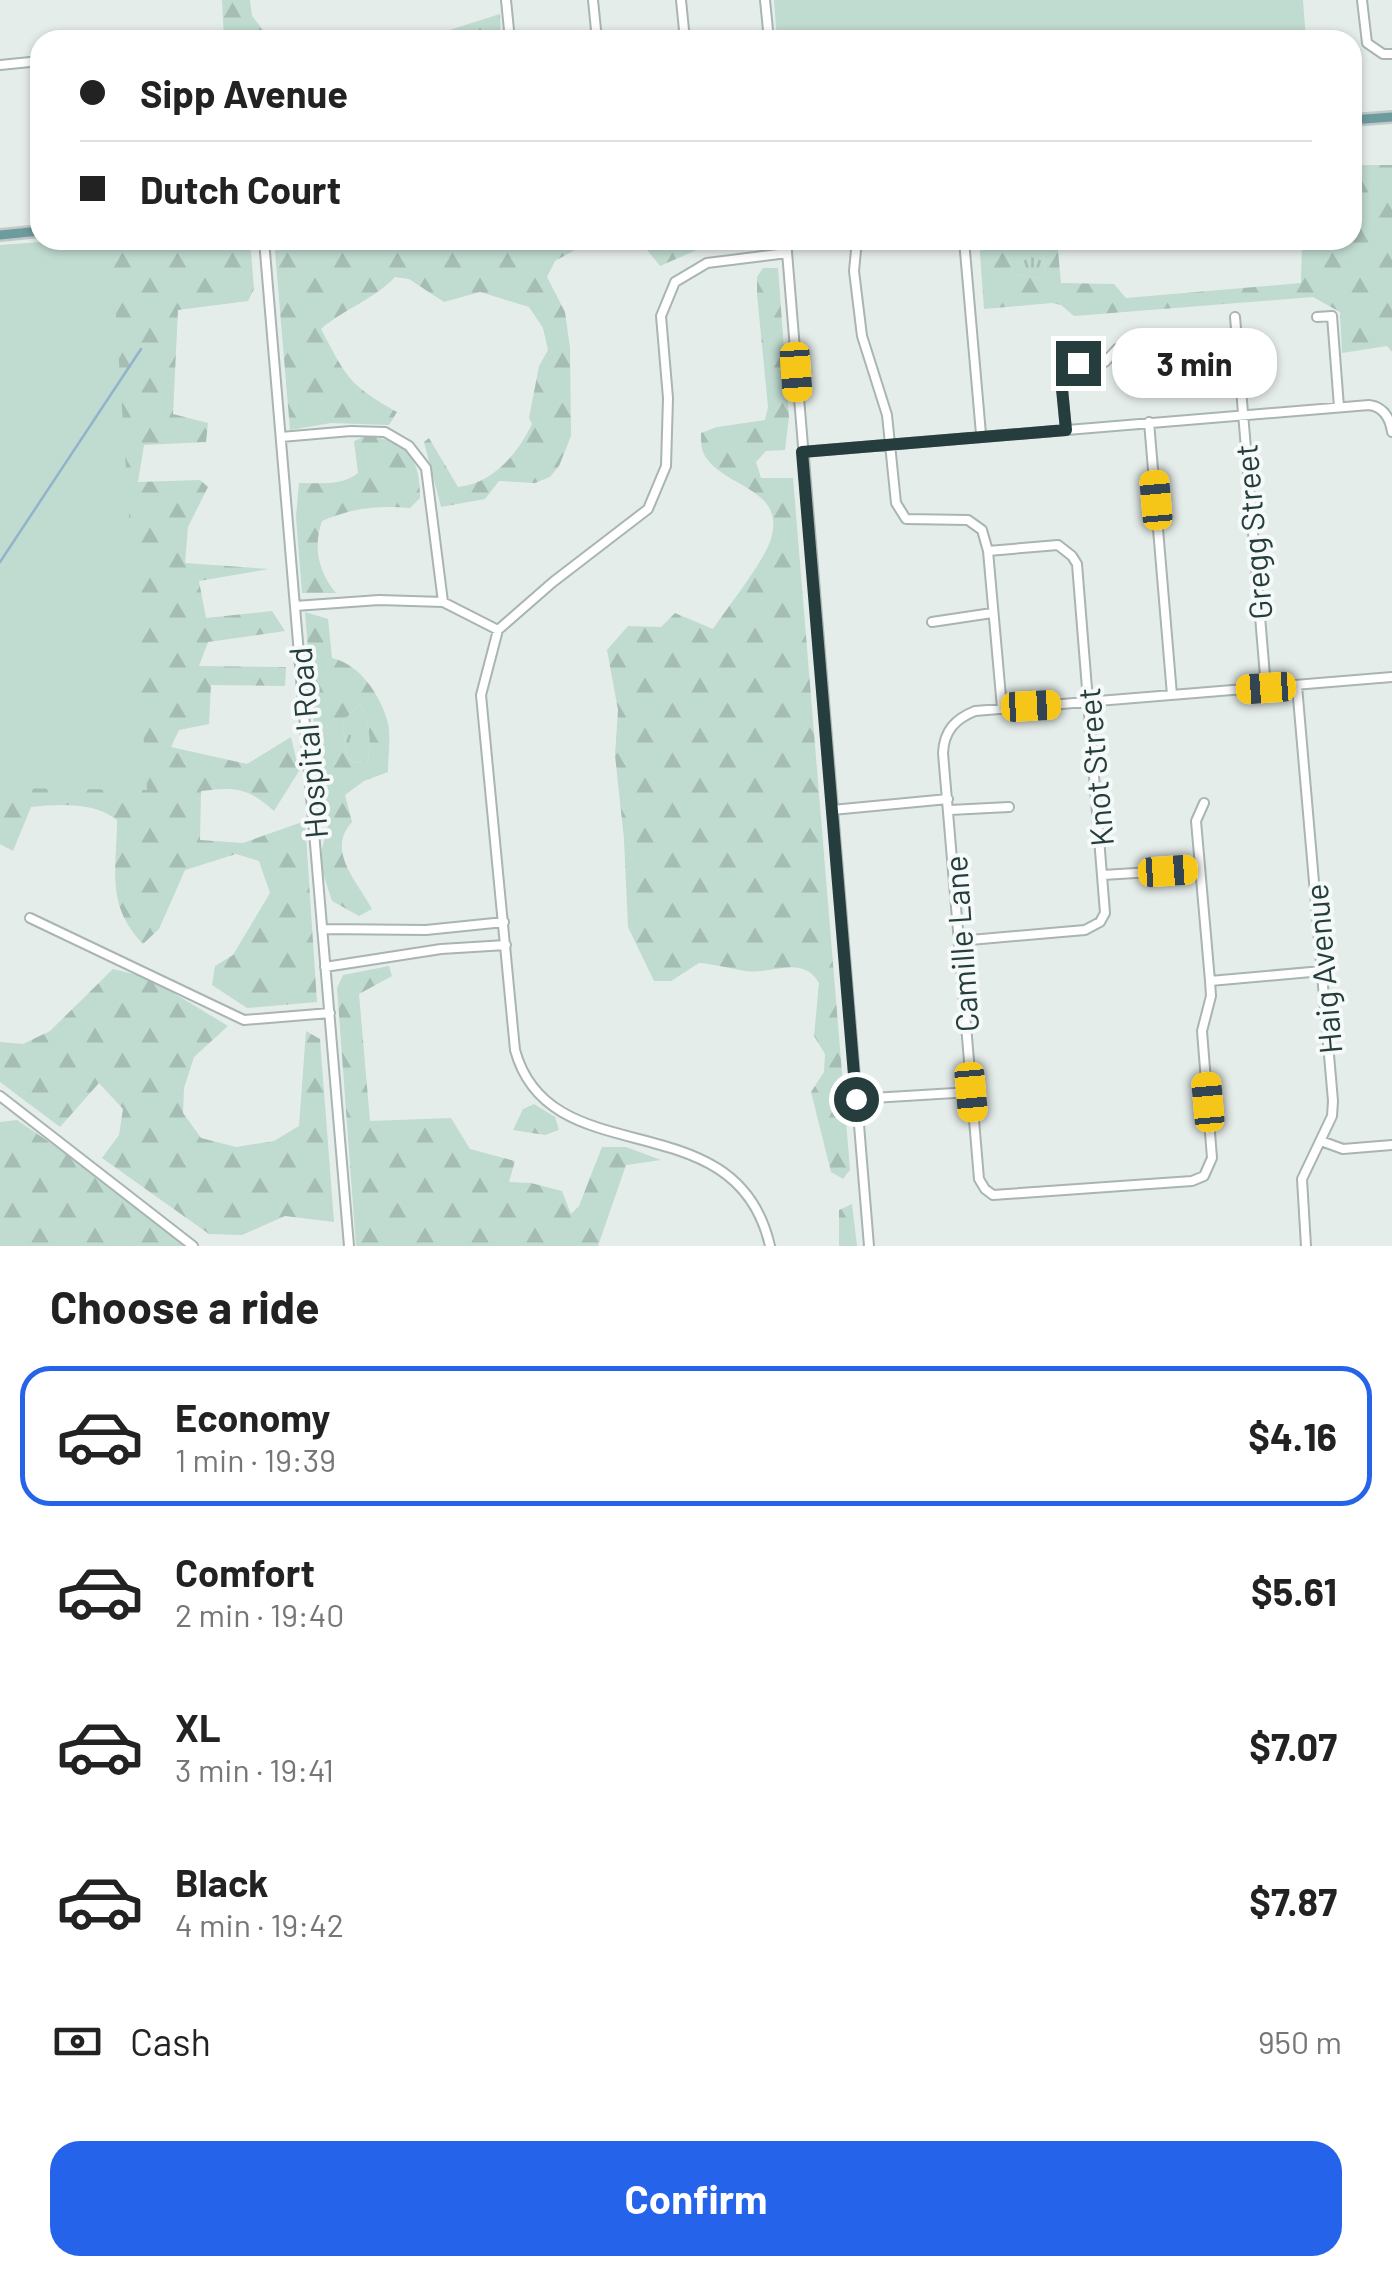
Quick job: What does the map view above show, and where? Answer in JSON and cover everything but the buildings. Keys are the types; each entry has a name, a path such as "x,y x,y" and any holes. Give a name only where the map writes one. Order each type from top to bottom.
{"main road":[{"path":"1362,119 1392,117"},
{"path":"0,234 30,232"}],"street":[{"path":"506,0 509,30"},
{"path":"593,0 595,30"},
{"path":"681,0 684,30"},
{"path":"765,0 767,30"},
{"path":"1362,0 1367,44 1383,54 1392,54"},
{"path":"0,65 30,62"},
{"name":"Hospital Road","path":"265,250 350,1246"},
{"path":"787,250 869,1246"},
{"path":"856,250 854,272 862,336 887,416 899,511 916,522 958,519 975,523 982,530 988,551 1002,708"},
{"path":"965,250 981,434"},
{"path":"770,1246 750,1202 723,1171 680,1148 560,1114 524,1079 514,1050 482,695 498,630 553,582 648,510 666,466 668,398 662,316 676,282 707,263 787,253"},
{"name":"Gregg Street","path":"1235,316 1266,688"},
{"path":"1318,317 1332,316 1339,407"},
{"path":"1066,430 1060,368 1105,362 1118,349"},
{"path":"802,452 1339,407 1376,406 1389,417 1392,432"},
{"path":"1150,422 1172,695"},
{"path":"280,437 385,432 409,446 426,468 443,602"},
{"name":"Knot Street","path":"959,941 1093,928 1105,913 1077,564 1066,549 1051,544 988,551"},
{"path":"295,606 379,600 443,602 498,630"},
{"path":"932,622 992,613"},
{"name":"Camille Lane","path":"1204,803 1196,821 1211,996 1202,1031 1210,1168 1198,1180 993,1195 979,1179 950,810 942,753 949,729 974,711 1392,677"},
{"name":"Haig Avenue","path":"1297,686 1333,1101 1332,1116 1302,1179 1306,1246"},
{"path":"832,810 948,800"},
{"path":"950,810 1008,807"},
{"path":"1103,875 1200,868"},
{"path":"30,918 244,1020 330,1013"},
{"path":"322,929 426,930 504,922"},
{"path":"326,967 441,949 506,945"},
{"path":"1210,981 1322,971"},
{"path":"856,1099 971,1092"},
{"path":"0,1096 193,1246"},
{"path":"1322,1141 1342,1149 1392,1145"}],"green space":[{"path":"222,0 250,0 252,16 263,30 224,30"},
{"path":"774,0 1303,0 1305,30 776,30"},
{"path":"500,14 501,30 450,30"},
{"path":"1362,165 1392,165 1392,352 1387,346 1342,353 1340,312 1313,297 1074,316 1052,303 984,309 980,250 1006,251 1013,274 1037,278 1046,275 1042,250 1058,250 1061,283 1114,284 1126,298 1301,283 1302,250 1362,250"},
{"path":"30,243 30,250 112,250 147,790 0,788 0,245"},
{"path":"251,250 254,289 248,301 178,310 173,414 208,423 206,442 144,445 138,482 200,480 208,487 188,527 185,563 269,569 199,581 206,618 272,611 285,631 208,642 199,666 286,667 285,686 211,685 209,724 179,730 171,747 247,764 291,737 299,771 274,811 240,791 201,791 200,840 243,843 305,821 317,1002 247,1008 212,985 215,966 233,955 270,893 259,861 236,854 185,870 159,929 143,944 123,915 118,900 117,820 87,807 31,807 13,851 0,844 0,252"},
{"path":"575,250 555,261 547,277 565,312 570,348 571,436 559,466 550,477 535,483 499,481 485,499 441,507 424,442 429,438 458,487 493,473 512,456 532,424 529,418 539,366 548,350 543,328 529,307 480,292 444,302 409,279 395,277 321,329 350,378 397,412 389,425 331,423 290,430 275,251"},
{"path":"647,250 697,250 660,266"},
{"path":"1042,250 1046,275 1037,278 1013,274 1006,251"},
{"path":"763,268 778,268 789,417 785,450 766,451 756,462 761,478 793,478 850,1170 843,1179 831,1172 811,1092 824,1072 825,1054 814,1036 819,983 812,974 795,968 746,971 699,963 671,981 654,981 628,927 615,755 618,710 607,650 628,626 661,627 675,613 713,629 769,544 773,519 769,507 714,466 704,454 701,439 701,433 717,427 765,420 768,407 757,294 757,277"},
{"path":"366,436 392,442 409,454 417,472 420,498 410,508 365,508 322,521 319,558 336,593 302,593 296,517 299,483 338,482 358,473 354,441"},
{"path":"305,612 328,619 332,658 352,667 368,683 388,723 388,772 364,781 345,795 352,822 342,843 343,854 372,909 359,916 332,901 319,861 329,821 318,776","holes":["360,704 369,731 368,760 353,763 347,755 342,722"]},
{"path":"360,704 368,724 369,753 368,760 353,763 347,755 342,722"},
{"path":"389,966 392,976 359,994 370,1121 451,1118 470,1149 515,1161 509,1182 562,1191 571,1214 579,1206 602,1147 626,1147 661,1160 626,1165 598,1246 356,1246 337,988 343,975"},
{"path":"113,969 149,978 228,1026 194,1057 184,1088 183,1113 201,1138 236,1147 274,1141 299,1126 306,1031 320,1039 334,1222 285,1216 242,1235 209,1234 102,1158 119,1135 123,1109 99,1083 60,1127 0,1082 0,1042 23,1044 50,1031"},
{"path":"534,1104 555,1117 559,1130 545,1135 513,1130 523,1109"},
{"path":"17,1120 185,1246 0,1246 0,1122"},
{"path":"852,1204 857,1246 839,1246 839,1210"}],"waterway":[{"path":"0,562 141,349"}],"route":[{"path":"856,1099 802,452 981,434 1066,430 1060,368 1078,363"}]}
